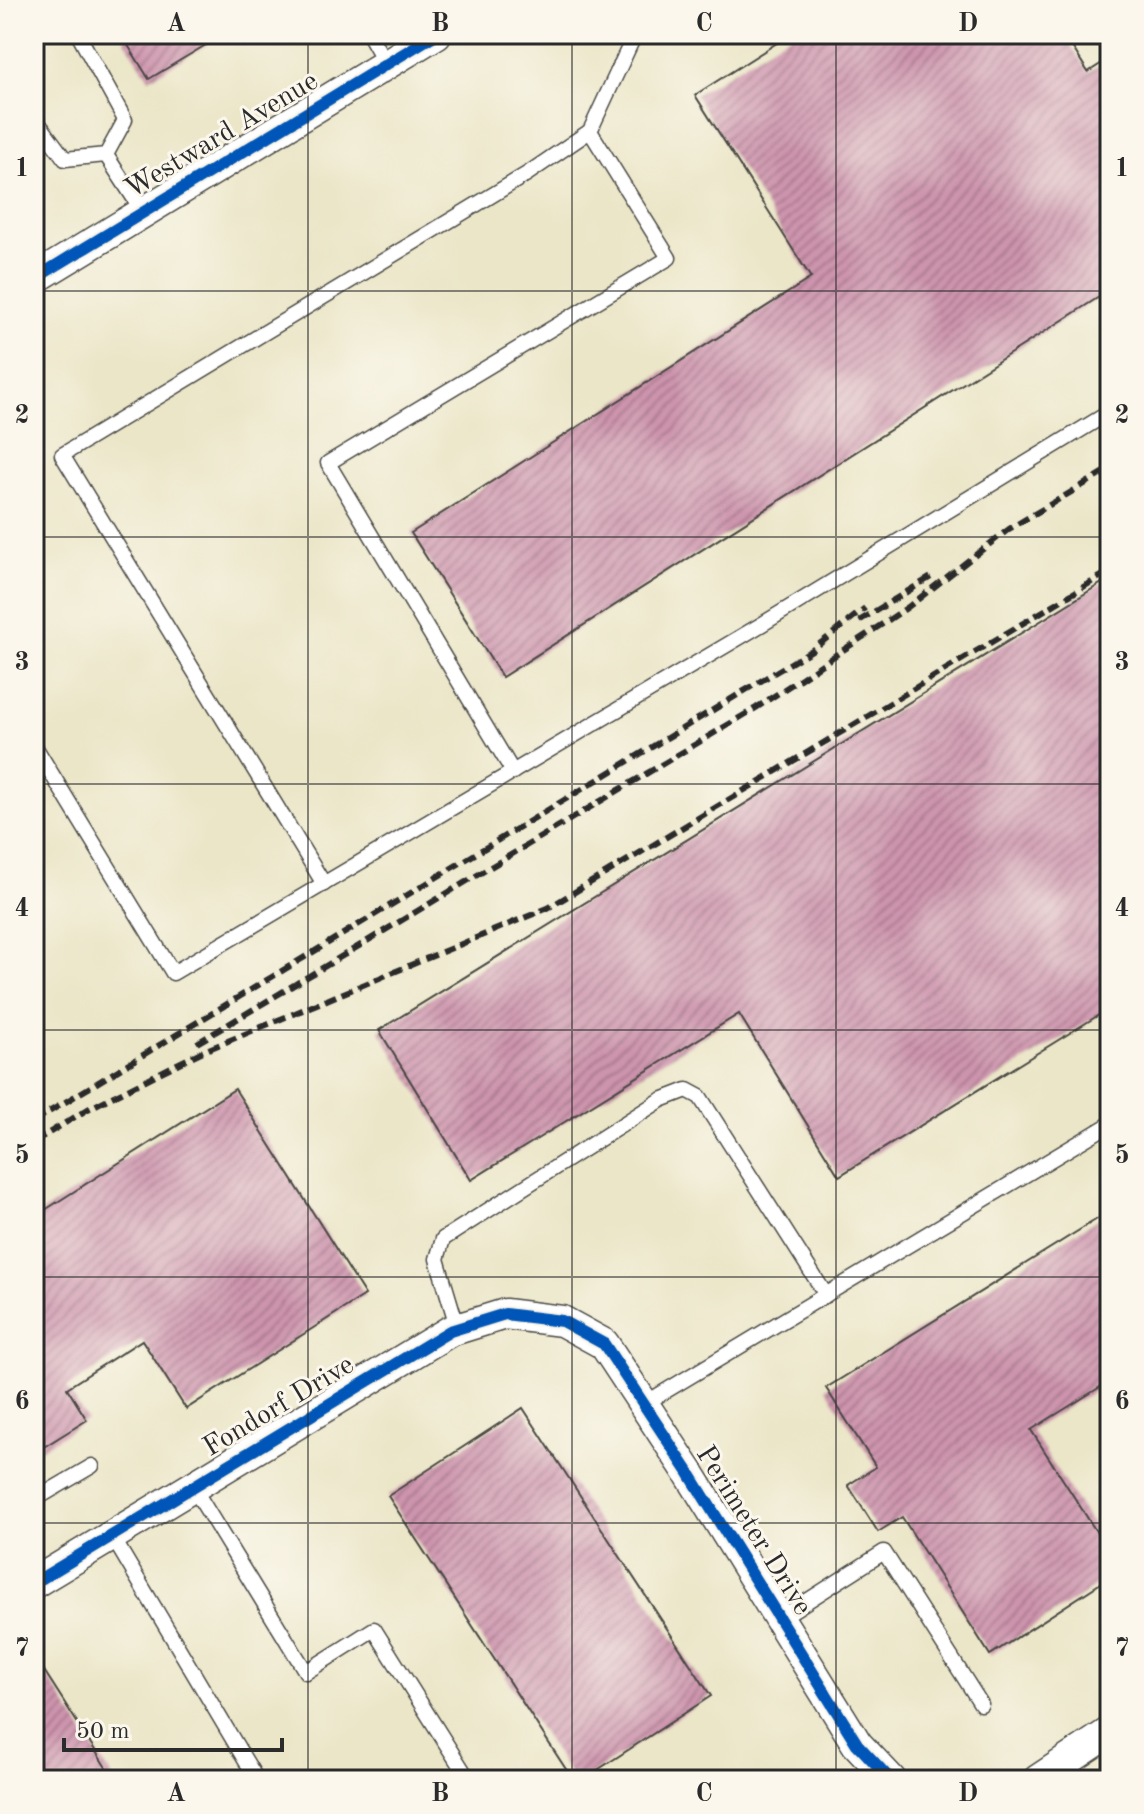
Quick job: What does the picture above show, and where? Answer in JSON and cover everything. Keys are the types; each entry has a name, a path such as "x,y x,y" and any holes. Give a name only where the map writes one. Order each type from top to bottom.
{"street":[{"name":"Westward Avenue","path":"34,279 436,34"},
{"name":"Fondorf Drive","path":"34,1583 458,1329 505,1314 562,1321"},
{"name":"Perimeter Drive","path":"562,1321 604,1344 857,1744 891,1780"},
{"path":"1038,1780 1110,1732"}],"lane":[{"path":"78,34 125,120 106,155"},
{"path":"369,34 386,64"},
{"path":"324,884 62,455 527,174 590,131 635,34"},
{"path":"34,117 65,159 106,155"},
{"path":"513,772 328,463 669,258 590,131"},
{"path":"106,155 143,212"},
{"path":"34,745 173,973 1110,412"},
{"path":"458,1329 437,1259 443,1239 661,1100 687,1090 700,1097 826,1295"},
{"path":"644,1404 1110,1124"},
{"path":"34,1500 92,1466"},
{"path":"193,1487 306,1672 374,1629 467,1777"},
{"path":"112,1536 257,1780"},
{"path":"779,1619 884,1552 981,1704"}],"building":[{"path":"121,34 224,34 149,79"},
{"path":"791,34 1064,34 1088,72 1110,58 1110,290 502,677 411,533 811,278 695,95"},
{"path":"1107,580 1110,586 1110,1008 839,1176 739,1014 471,1180 379,1030"},
{"path":"235,1089 365,1295 186,1409 142,1340 67,1388 87,1420 34,1453 34,1217"},
{"path":"1110,1211 1110,1381 1031,1430 1110,1553 1110,1577 990,1655 902,1517 878,1532 848,1485 876,1467 826,1388"},
{"path":"523,1408 711,1696 582,1780 573,1780 388,1496"},
{"path":"36,1658 114,1780 34,1780"}],"railway":[{"path":"197,1043 756,708 908,607 1009,529 1110,469"},
{"path":"34,1142 88,1109 199,1053 548,908 1110,571"},
{"path":"859,621 931,577"},
{"path":"34,1121 812,650 865,608"}],"cycle path":[{"path":"34,279 436,34"},
{"path":"34,1583 450,1331 505,1314 562,1321 604,1344 689,1473 857,1744 891,1780"}]}
